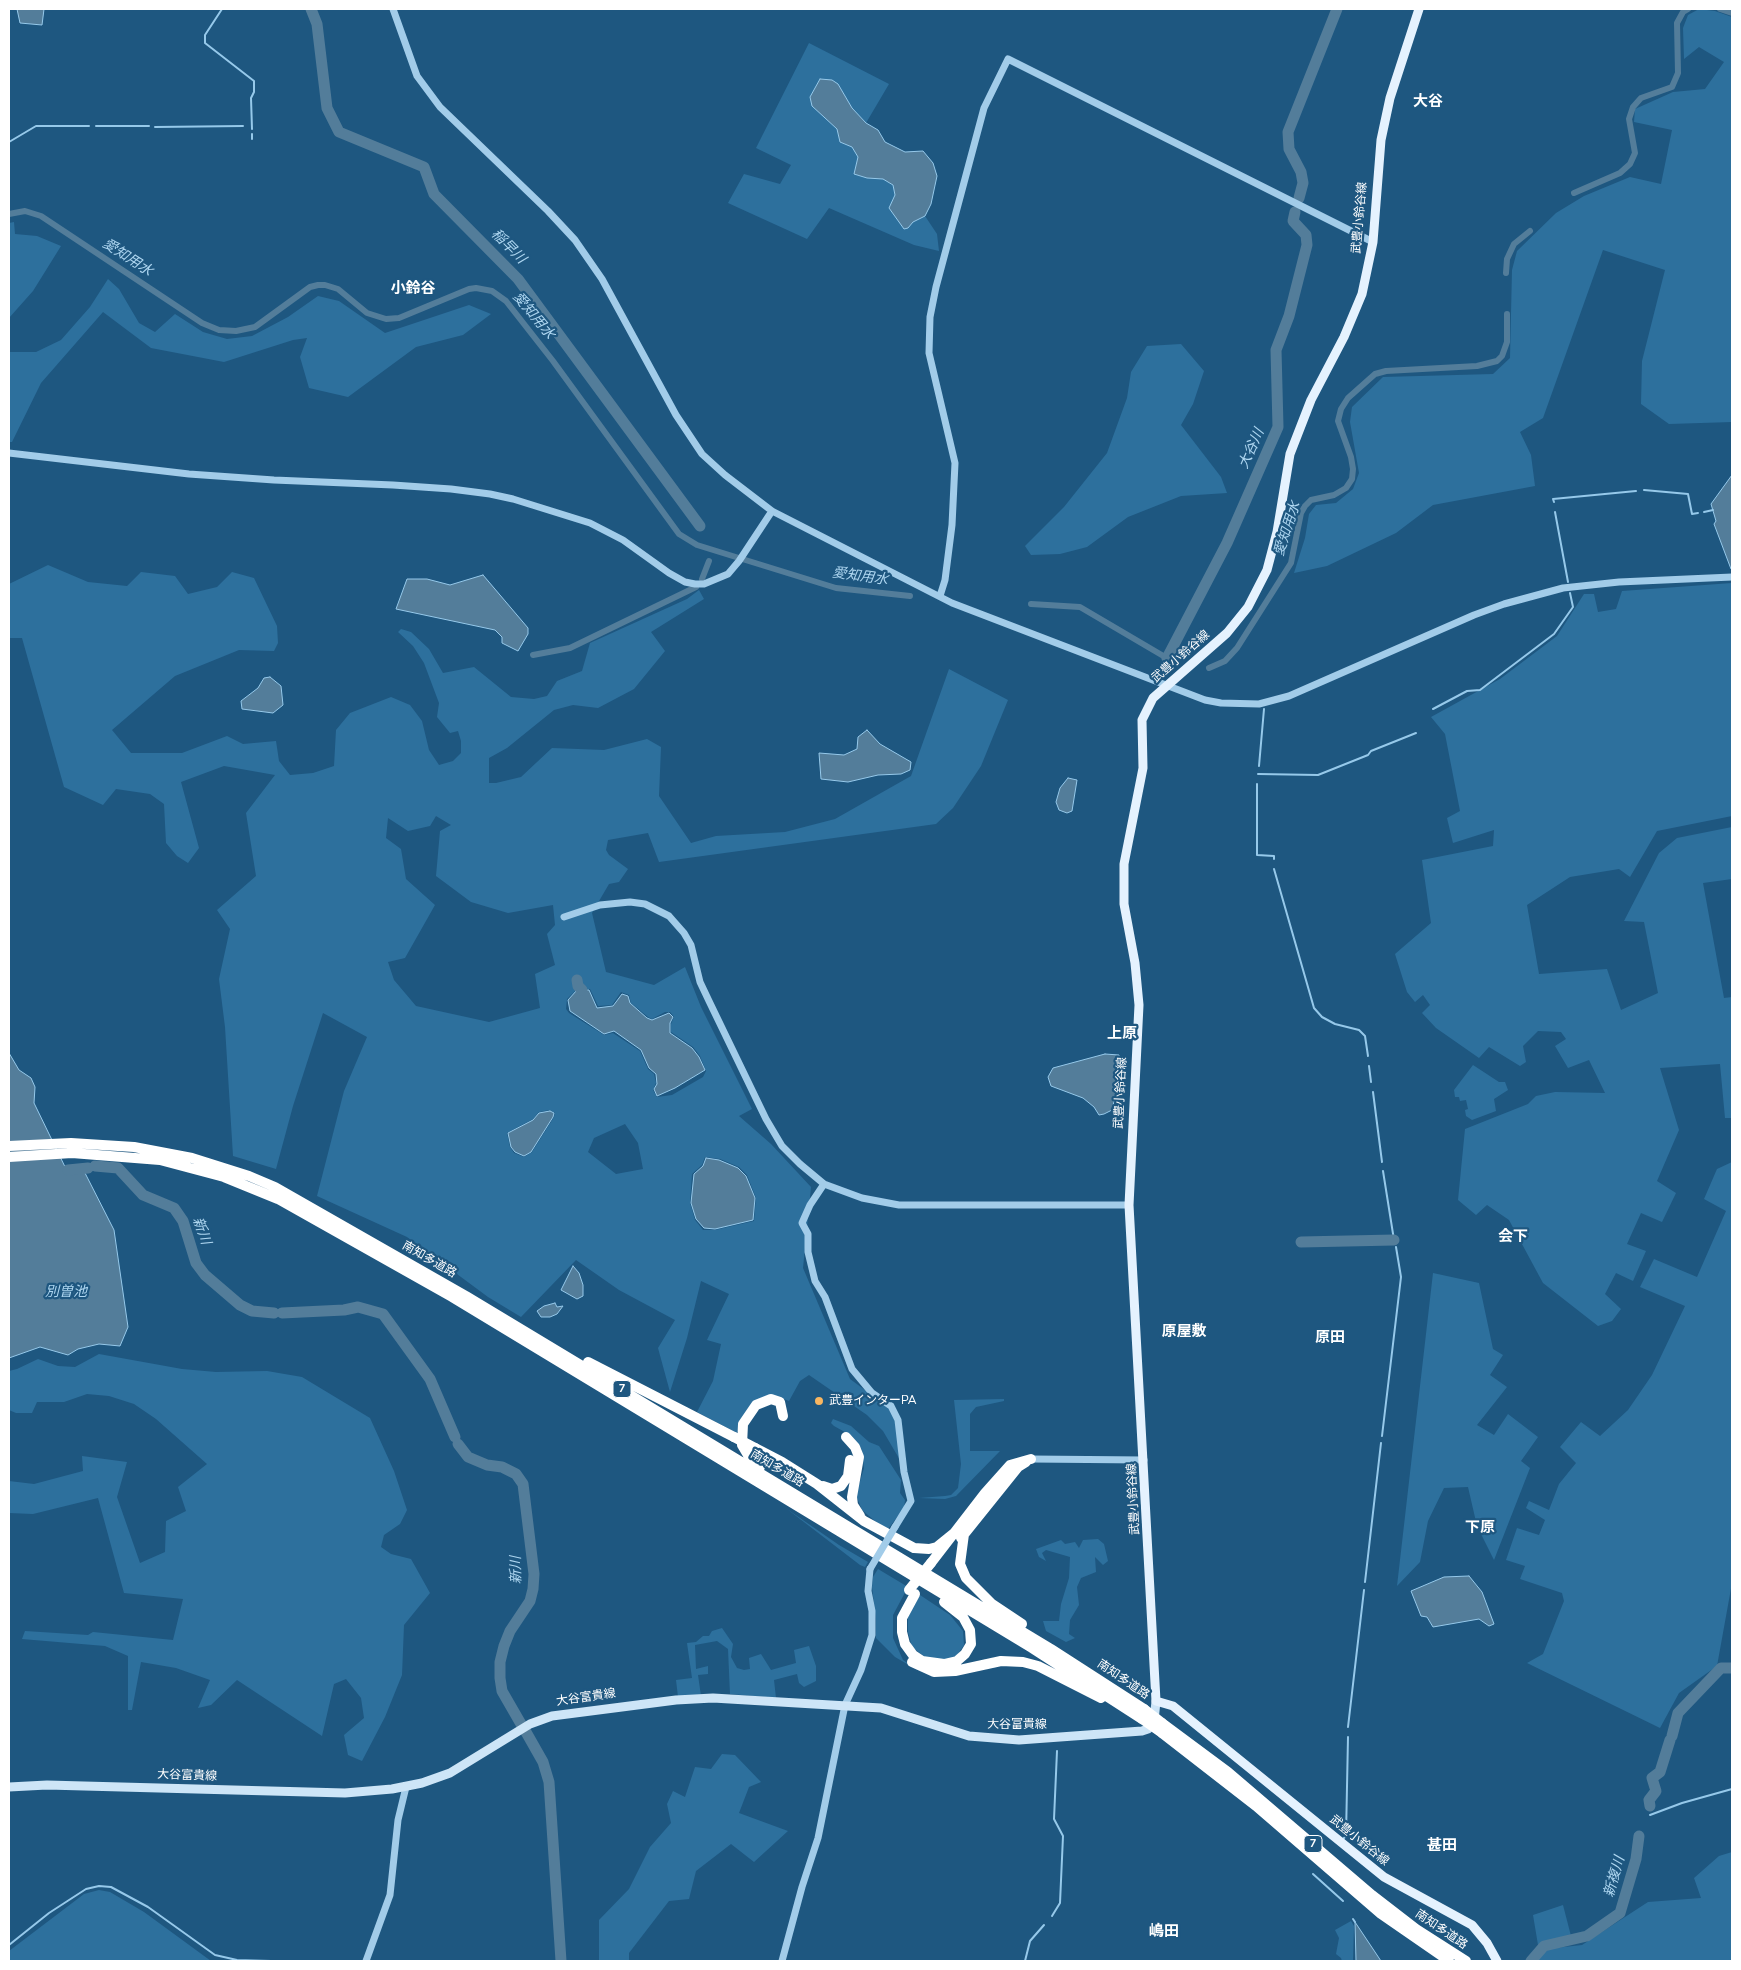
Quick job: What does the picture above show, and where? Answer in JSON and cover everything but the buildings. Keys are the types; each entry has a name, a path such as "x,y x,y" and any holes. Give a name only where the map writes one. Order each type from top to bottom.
{"highway":[{"name":"南知多道路","path":"9,1146 72,1148 134,1146 209,1162 258,1179 317,1209 537,1339 1051,1649 1118,1692 1141,1714"},
{"name":"南知多道路","path":"9,1157 72,1148 133,1157 190,1166 246,1185 278,1199 452,1297 1141,1714 1228,1772 1372,1895 1416,1929 1466,1961"},
{"path":"537,1339 543,1339 568,1351 782,1462 817,1484 864,1521 914,1548 928,1549 937,1546 961,1532"},
{"path":"783,1416 780,1402 771,1399 756,1405 743,1424 742,1445 752,1462 824,1507 828,1514"},
{"path":"846,1438 855,1447 858,1456 852,1497 857,1513 864,1521"},
{"path":"1031,1459 1018,1467 902,1603 896,1622 896,1634 905,1654 922,1668 934,1672 955,1671 1001,1661 1023,1662 1038,1666 1131,1716 1141,1714"},
{"path":"817,1484 832,1489 841,1486 848,1476 850,1460"},
{"path":"830,1526 835,1535 943,1601 962,1616 970,1630 971,1644 966,1654 957,1661 944,1664 922,1661 913,1655 905,1644 902,1632 902,1618 912,1592"},
{"path":"961,1532 960,1564 966,1578 976,1590 992,1604 1108,1680 1118,1692"},
{"name":"南知多道路","path":"1162,1728 1381,1914 1448,1961"}],"main road":[{"name":"武豊小鈴谷線","path":"1419,9 1390,98 1381,140 1373,242 1362,294 1344,337 1311,400 1290,454 1275,542 1260,585 1248,606 1227,633 1154,698 1142,720 1142,768 1124,864 1124,904 1135,963 1139,1005 1129,1205 1156,1701 1173,1706 1384,1877 1472,1925 1487,1943 1497,1961"},
{"name":"大谷富貴線","path":"9,1787 47,1785 345,1793 406,1787 450,1773 530,1724 552,1716 570,1712 676,1700 713,1698 881,1708 969,1736 1019,1740 1142,1731 1148,1729 1154,1721 1156,1701"}],"street":[{"path":"393,9 417,76 440,107 548,210 575,240 602,279 676,415 702,454 725,475 772,511 940,596 1016,629 1167,687 1221,703 1259,704 1289,696 1474,615 1557,590 1619,582 1732,577"},
{"path":"940,596 945,580 952,525 955,463 929,353 930,317 938,279 984,108 1008,59 1373,242"},
{"path":"9,453 189,474 274,480 393,484 490,494 513,499 590,523 623,540 685,582 704,584 720,579 728,574 740,561 772,511"},
{"path":"564,917 600,905 630,902 645,904 669,916 684,933 690,945 700,982 766,1119 782,1146 824,1184 862,1198 899,1205 1129,1205"},
{"path":"782,1961 792,1920 818,1838 845,1705 861,1670 872,1635 872,1611 868,1591 870,1569 911,1501 904,1472 898,1420 891,1406 872,1393 852,1369 825,1297 815,1281 808,1252 808,1234 802,1223 810,1205 824,1184"},
{"path":"1031,1459 1144,1460"},
{"path":"366,1961 390,1895 398,1820 406,1787"}],"shaded area":[{"path":"1699,9 1715,11 1732,17 1732,422 1669,424 1641,404 1642,361 1665,270 1603,250 1543,418 1520,432 1531,455 1535,486 1433,505 1396,533 1327,566 1294,573 1305,538 1309,514 1316,505 1336,503 1353,489 1359,473 1350,422 1352,407 1383,377 1493,374 1510,358 1512,270 1517,251 1556,213 1584,196 1630,177 1661,184 1672,130 1634,122 1635,109 1673,92 1705,89 1724,62 1699,47 1684,59 1683,28 1688,15"},
{"path":"809,43 889,84 866,123 852,108 838,84 812,106 837,129 840,142 852,147 858,157 854,174 867,178 883,179 893,185 895,195 913,222 925,216 937,234 939,251 914,245 829,208 807,239 728,203 744,174 780,184 791,165 756,148"},
{"path":"14,222 15,234 37,236 61,246 33,291 9,318 9,223"},
{"path":"108,279 119,289 139,323 155,332 175,314 203,332 227,339 252,336 288,317 318,296 339,301 385,333 469,305 491,314 463,335 416,347 348,397 309,388 300,357 307,338 293,340 224,362 151,348 103,312 41,383 12,442 9,442 9,348 10,352 36,352 61,340 90,307"},
{"path":"1181,344 1204,371 1193,404 1181,425 1221,477 1227,493 1181,496 1128,517 1087,547 1060,554 1031,555 1025,546 1064,507 1107,453 1127,398 1131,372 1147,346"},
{"path":"48,565 88,582 127,586 141,572 175,576 188,594 217,587 232,572 254,578 277,626 278,643 274,651 239,650 175,676 112,730 131,753 182,753 227,736 243,744 276,741 279,761 290,775 313,773 334,766 336,730 350,713 391,697 410,705 422,721 429,750 439,765 453,761 461,753 461,741 458,731 450,733 437,717 439,703 424,663 413,646 398,632 401,629 411,632 429,649 443,673 474,667 511,697 534,699 547,696 557,681 582,671 590,643 687,599 699,590 704,599 651,632 665,651 634,689 598,708 573,705 554,710 507,748 489,758 489,783 496,783 521,777 552,748 604,750 647,739 661,747 659,796 691,843 716,836 785,832 835,819 911,776 949,669 1008,700 981,766 953,808 936,824 659,862 648,833 608,840 606,850 609,855 628,869 619,882 609,884 592,913 606,972 654,985 685,967 701,1007 752,1109 739,1116 771,1144 811,1187 803,1268 850,1379 888,1407 897,1421 900,1460 883,1431 867,1415 809,1375 800,1381 789,1401 776,1396 743,1416 737,1433 697,1412 713,1381 721,1344 707,1340 729,1294 701,1281 687,1338 670,1392 658,1348 675,1320 619,1290 576,1260 521,1317 488,1297 407,1237 317,1196 344,1091 367,1037 323,1013 293,1106 276,1169 233,1156 225,1027 219,979 230,929 217,910 256,876 246,813 275,775 224,766 181,782 199,848 188,863 177,856 166,843 164,804 150,794 116,789 103,805 64,787 22,638 9,638 9,584","holes":["436,816 451,825 440,831 436,876 471,902 508,913 553,905 555,925 547,934 555,965 535,974 540,1008 489,1022 416,1006 394,980 388,962 405,958 435,905 406,879 401,849 386,838 388,818 408,831 430,826","577,989 590,989 598,1006 612,1005 621,992 629,995 631,1003 652,1019 665,1012 670,1012 674,1017 671,1024 671,1032 693,1047 700,1056 706,1071 703,1077 672,1095 657,1097 653,1090 656,1083 654,1074 648,1069 640,1051 613,1033 604,1035 569,1013 566,1009 567,999","550,1110 555,1113 532,1152 524,1157 514,1153 510,1147 507,1133 533,1119 539,1112","625,1124 638,1143 643,1169 616,1174 588,1152 594,1138","705,1157 720,1159 739,1167 747,1175 756,1198 754,1221 715,1230 703,1230 695,1220 690,1203 692,1174 702,1165"]},
{"path":"1732,583 1732,816 1657,831 1630,877 1619,869 1570,877 1527,905 1539,974 1607,969 1621,1010 1658,993 1644,922 1624,921 1659,853 1677,838 1732,827 1732,879 1703,883 1724,998 1732,997 1732,1118 1725,1118 1720,1064 1660,1068 1679,1130 1657,1181 1676,1193 1662,1222 1641,1213 1627,1244 1646,1251 1633,1281 1616,1273 1605,1294 1621,1309 1612,1321 1598,1326 1543,1283 1509,1220 1487,1205 1476,1215 1458,1200 1465,1129 1528,1104 1536,1096 1555,1092 1605,1093 1589,1060 1568,1068 1555,1046 1566,1039 1561,1032 1538,1031 1523,1046 1526,1062 1520,1066 1489,1047 1479,1058 1436,1028 1422,1013 1430,1005 1423,995 1415,1002 1407,992 1395,954 1431,923 1422,860 1493,846 1494,830 1453,843 1447,818 1460,811 1445,734 1431,717 1500,679 1557,636 1584,594 1594,594 1598,612 1616,609 1622,591"},
{"path":"1473,1065 1499,1082 1505,1082 1508,1090 1494,1099 1496,1111 1472,1120 1466,1116 1465,1110 1468,1109 1466,1100 1460,1101 1459,1097 1455,1097 1454,1090"},
{"path":"1732,1162 1732,1583 1717,1666 1679,1693 1660,1728 1527,1663 1543,1654 1564,1601 1562,1593 1520,1579 1525,1566 1506,1560 1517,1528 1539,1535 1545,1520 1526,1508 1529,1501 1549,1510 1559,1484 1576,1463 1560,1447 1581,1422 1600,1436 1628,1410 1652,1375 1685,1306 1640,1287 1654,1259 1697,1277 1726,1211 1704,1199 1717,1169"},
{"path":"1433,1273 1479,1283 1493,1349 1503,1355 1490,1375 1507,1387 1477,1425 1494,1435 1508,1414 1538,1437 1521,1461 1530,1468 1494,1560 1477,1526 1468,1487 1444,1488 1428,1521 1420,1562 1397,1586"},
{"path":"99,1354 182,1369 216,1372 267,1371 302,1377 370,1418 394,1471 407,1510 400,1524 384,1535 381,1547 391,1554 411,1559 430,1593 404,1625 402,1675 385,1717 362,1761 348,1755 344,1735 364,1718 361,1698 346,1679 334,1684 322,1736 237,1680 211,1705 198,1708 210,1680 176,1668 141,1662 132,1710 128,1710 128,1656 105,1646 22,1639 25,1631 88,1635 93,1632 173,1640 183,1599 124,1593 98,1498 33,1514 9,1513 9,1481 34,1484 83,1471 82,1456 127,1462 117,1497 140,1563 165,1552 166,1521 186,1511 178,1487 207,1464 156,1419 134,1404 109,1396 87,1394 64,1402 37,1402 32,1413 16,1413 9,1410 9,1371 38,1359 58,1366 75,1367"},
{"path":"1004,1399 1004,1401 976,1407 970,1414 970,1451 1000,1451 956,1496 945,1499 919,1498 951,1495 958,1488 961,1464 954,1400"},
{"path":"833,1419 851,1426 869,1442 879,1446 901,1480 900,1493 905,1500 904,1508 888,1529 882,1527 862,1510 856,1495 864,1468 862,1450 852,1436 831,1423"},
{"path":"787,1509 839,1545 868,1562 865,1567 860,1565"},
{"path":"1098,1539 1104,1544 1108,1561 1103,1565 1095,1557 1096,1572 1081,1578 1077,1587 1079,1605 1070,1620 1069,1634 1075,1638 1066,1642 1046,1631 1043,1621 1059,1621 1061,1604 1069,1578 1070,1557 1046,1550 1042,1553 1046,1561 1039,1557 1036,1549 1061,1540 1065,1544 1075,1542 1079,1548 1083,1540"},
{"path":"878,1569 908,1587 893,1615 893,1638 903,1660 921,1672 895,1657 876,1638 872,1587 873,1577"},
{"path":"920,1595 950,1615 963,1631 964,1645 956,1657 939,1661 925,1657 912,1647 908,1632 908,1614"},
{"path":"722,1628 733,1644 731,1657 737,1668 750,1669 749,1658 761,1654 771,1670 796,1663 794,1650 809,1646 816,1666 816,1681 804,1687 799,1683 797,1674 774,1680 776,1698 730,1694 728,1649 717,1641 695,1645 696,1669 708,1666 708,1674 698,1675 701,1696 678,1697 676,1680 692,1678 687,1643 696,1642 703,1636 709,1636 712,1631"},
{"path":"722,1754 735,1755 761,1782 749,1787 739,1813 788,1831 754,1862 731,1844 696,1871 689,1899 669,1901 629,1953 629,1961 599,1961 599,1920 629,1889 650,1847 671,1823 667,1804 673,1791 685,1797 695,1767 711,1769"},
{"path":"1732,1852 1732,1959 1729,1961 1534,1961 1546,1949 1582,1945 1648,1902 1701,1898 1694,1878 1719,1856"},
{"path":"99,1890 110,1892 144,1912 211,1961 9,1961 9,1951 84,1894"},
{"path":"1563,1905 1571,1936 1538,1945 1533,1915"},
{"path":"1351,1921 1354,1926 1353,1961 1342,1961 1336,1954 1339,1938 1335,1930"}],"water":[{"path":"17,9 44,9 42,25 20,23"},
{"path":"820,79 832,80 838,84 852,108 866,123 878,130 885,142 905,152 923,151 933,163 937,176 931,204 925,216 913,222 908,228 904,229 889,208 895,195 893,185 883,179 867,178 854,174 858,157 852,147 840,142 837,129 812,106 810,97"},
{"path":"1732,475 1731,569 1714,524 1716,521 1711,504"},
{"path":"483,575 528,628 528,634 518,651 502,643 502,637 495,630 396,609 407,579 427,579 450,585"},
{"path":"270,677 281,686 283,705 273,713 242,709 241,701 258,688 264,678"},
{"path":"867,730 880,744 911,762 910,770 901,774 878,775 848,782 821,779 819,753 844,755 857,749 858,737"},
{"path":"1068,778 1077,780 1072,811 1067,813 1059,810 1056,802 1060,788"},
{"path":"577,990 589,990 597,1008 613,1006 622,994 628,996 630,1003 647,1018 652,1020 669,1013 673,1017 670,1023 670,1033 692,1048 705,1070 675,1088 657,1096 654,1089 657,1084 656,1074 649,1068 641,1050 614,1031 604,1034 570,1011 568,1000"},
{"name":"別曽池","path":"9,1053 19,1070 31,1078 35,1087 34,1103 68,1173 85,1173 114,1230 128,1327 120,1346 99,1344 78,1349 68,1355 40,1347 9,1358"},
{"path":"1105,1054 1119,1055 1121,1072 1112,1110 1099,1115 1094,1107 1083,1098 1051,1086 1048,1077 1053,1068"},
{"path":"550,1111 554,1113 553,1117 531,1152 524,1156 515,1152 511,1147 508,1133 533,1120 539,1113"},
{"path":"706,1158 719,1160 738,1168 746,1176 755,1198 753,1220 715,1229 704,1228 696,1219 691,1203 694,1174 703,1166"},
{"path":"573,1266 579,1273 583,1285 583,1296 577,1299 561,1290"},
{"path":"555,1303 557,1307 563,1306 557,1314 550,1317 541,1317 537,1311 544,1306"},
{"path":"1469,1576 1482,1592 1494,1624 1489,1626 1479,1619 1433,1627 1427,1617 1421,1616 1411,1591 1444,1577"},
{"path":"1355,1922 1381,1961 1356,1961"}],"waterway":[{"path":"222,9 205,35 205,43 254,81 254,92 251,98 252,129"},
{"name":"稲早川","path":"311,9 317,24 327,108 339,132 424,167 434,194 518,279 700,526"},
{"name":"大谷川","path":"1299,198 1303,183 1301,172 1289,149 1288,132 1337,9"},
{"name":"愛知用水","path":"1574,193 1620,173 1630,164 1635,153 1629,119 1633,107 1641,98 1672,87 1678,73 1677,23 1683,12 1688,9"},
{"name":"愛知用水","path":"1720,9 1732,13"},
{"path":"9,142 36,126 89,126"},
{"path":"96,126 149,126"},
{"path":"155,127 243,126"},
{"path":"252,134 252,139"},
{"name":"愛知用水","path":"9,214 25,211 41,216 202,323 219,330 236,331 255,327 310,287 318,285 338,289 367,313 386,319 399,318 469,289 476,288 492,291 506,301 553,361 679,534 697,545 836,588 910,596"},
{"name":"大谷川","path":"1167,658 1227,543 1278,427 1276,350 1289,316 1307,245 1306,235 1293,221 1295,212"},
{"name":"愛知用水","path":"1506,273 1507,259 1514,244 1530,231"},
{"name":"愛知用水","path":"1209,668 1225,661 1237,648 1291,563 1301,513 1305,506 1311,500 1334,495 1346,488 1352,479 1351,457 1338,421 1341,409 1348,398 1375,374 1386,371 1477,366 1497,361 1502,356 1507,342 1507,314"},
{"path":"1644,490 1688,494 1692,514 1698,513"},
{"path":"1554,502 1553,499 1636,491"},
{"path":"1704,512 1713,510"},
{"path":"1555,512 1568,582"},
{"path":"702,579 709,561"},
{"path":"533,655 570,648 696,587"},
{"path":"1433,709 1467,691 1480,690 1554,634 1573,607 1570,593"},
{"name":"愛知用水","path":"1031,604 1080,607 1177,664"},
{"path":"1259,766 1264,709"},
{"path":"1258,774 1318,775 1416,733"},
{"path":"1257,784 1257,855 1274,856 1274,859"},
{"path":"1274,869 1314,1008 1322,1017 1335,1024 1359,1030 1365,1036 1368,1056"},
{"path":"577,980 578,986 582,990"},
{"path":"1369,1066 1371,1082"},
{"path":"1373,1092 1382,1162"},
{"name":"新川","path":"95,1166 118,1168 143,1195 174,1208 183,1221 196,1263 205,1275 240,1305 252,1311 274,1313"},
{"name":"新川","path":"68,1170 88,1168"},
{"path":"1383,1171 1394,1240"},
{"path":"1301,1242 1394,1240"},
{"path":"1382,1436 1401,1277 1396,1247"},
{"name":"新川","path":"282,1313 344,1310 358,1307 383,1314 430,1379 455,1437"},
{"path":"1365,1582 1381,1443"},
{"name":"新川","path":"458,1444 468,1457 487,1465 502,1467 516,1474 523,1484 534,1574 533,1589 530,1601 510,1631 500,1662 502,1691 521,1724"},
{"path":"1348,1727 1364,1590"},
{"name":"新複川","path":"1672,1736 1678,1713 1721,1668 1732,1668"},
{"name":"新川","path":"526,1732 543,1762 549,1782 561,1961"},
{"path":"1343,1839 1346,1836 1348,1737"},
{"name":"新複川","path":"1650,1806 1649,1800 1656,1791 1652,1778 1660,1772 1670,1740"},
{"path":"1052,1916 1060,1903 1063,1836 1054,1819 1057,1751"},
{"path":"1650,1815 1682,1803 1732,1789"},
{"name":"新複川","path":"1531,1961 1544,1946 1587,1936 1620,1913 1636,1859 1639,1836"},
{"path":"1313,1874 1343,1901"},
{"path":"9,1945 49,1913 86,1889 99,1886 111,1887 148,1907 215,1955 237,1960 271,1961"},
{"path":"1025,1961 1030,1941 1044,1925"}],"place":[{"name":"武豊インターPA","path":"819,1401"}],"district":[{"name":"大谷","path":"1428,102"},
{"name":"小鈴谷","path":"413,289"},
{"name":"上原","path":"1122,1034"},
{"name":"会下","path":"1513,1237"},
{"name":"原屋敷","path":"1184,1332"},
{"name":"原田","path":"1330,1338"},
{"name":"下原","path":"1480,1528"},
{"name":"甚田","path":"1442,1846"},
{"name":"嶋田","path":"1164,1932"}]}
